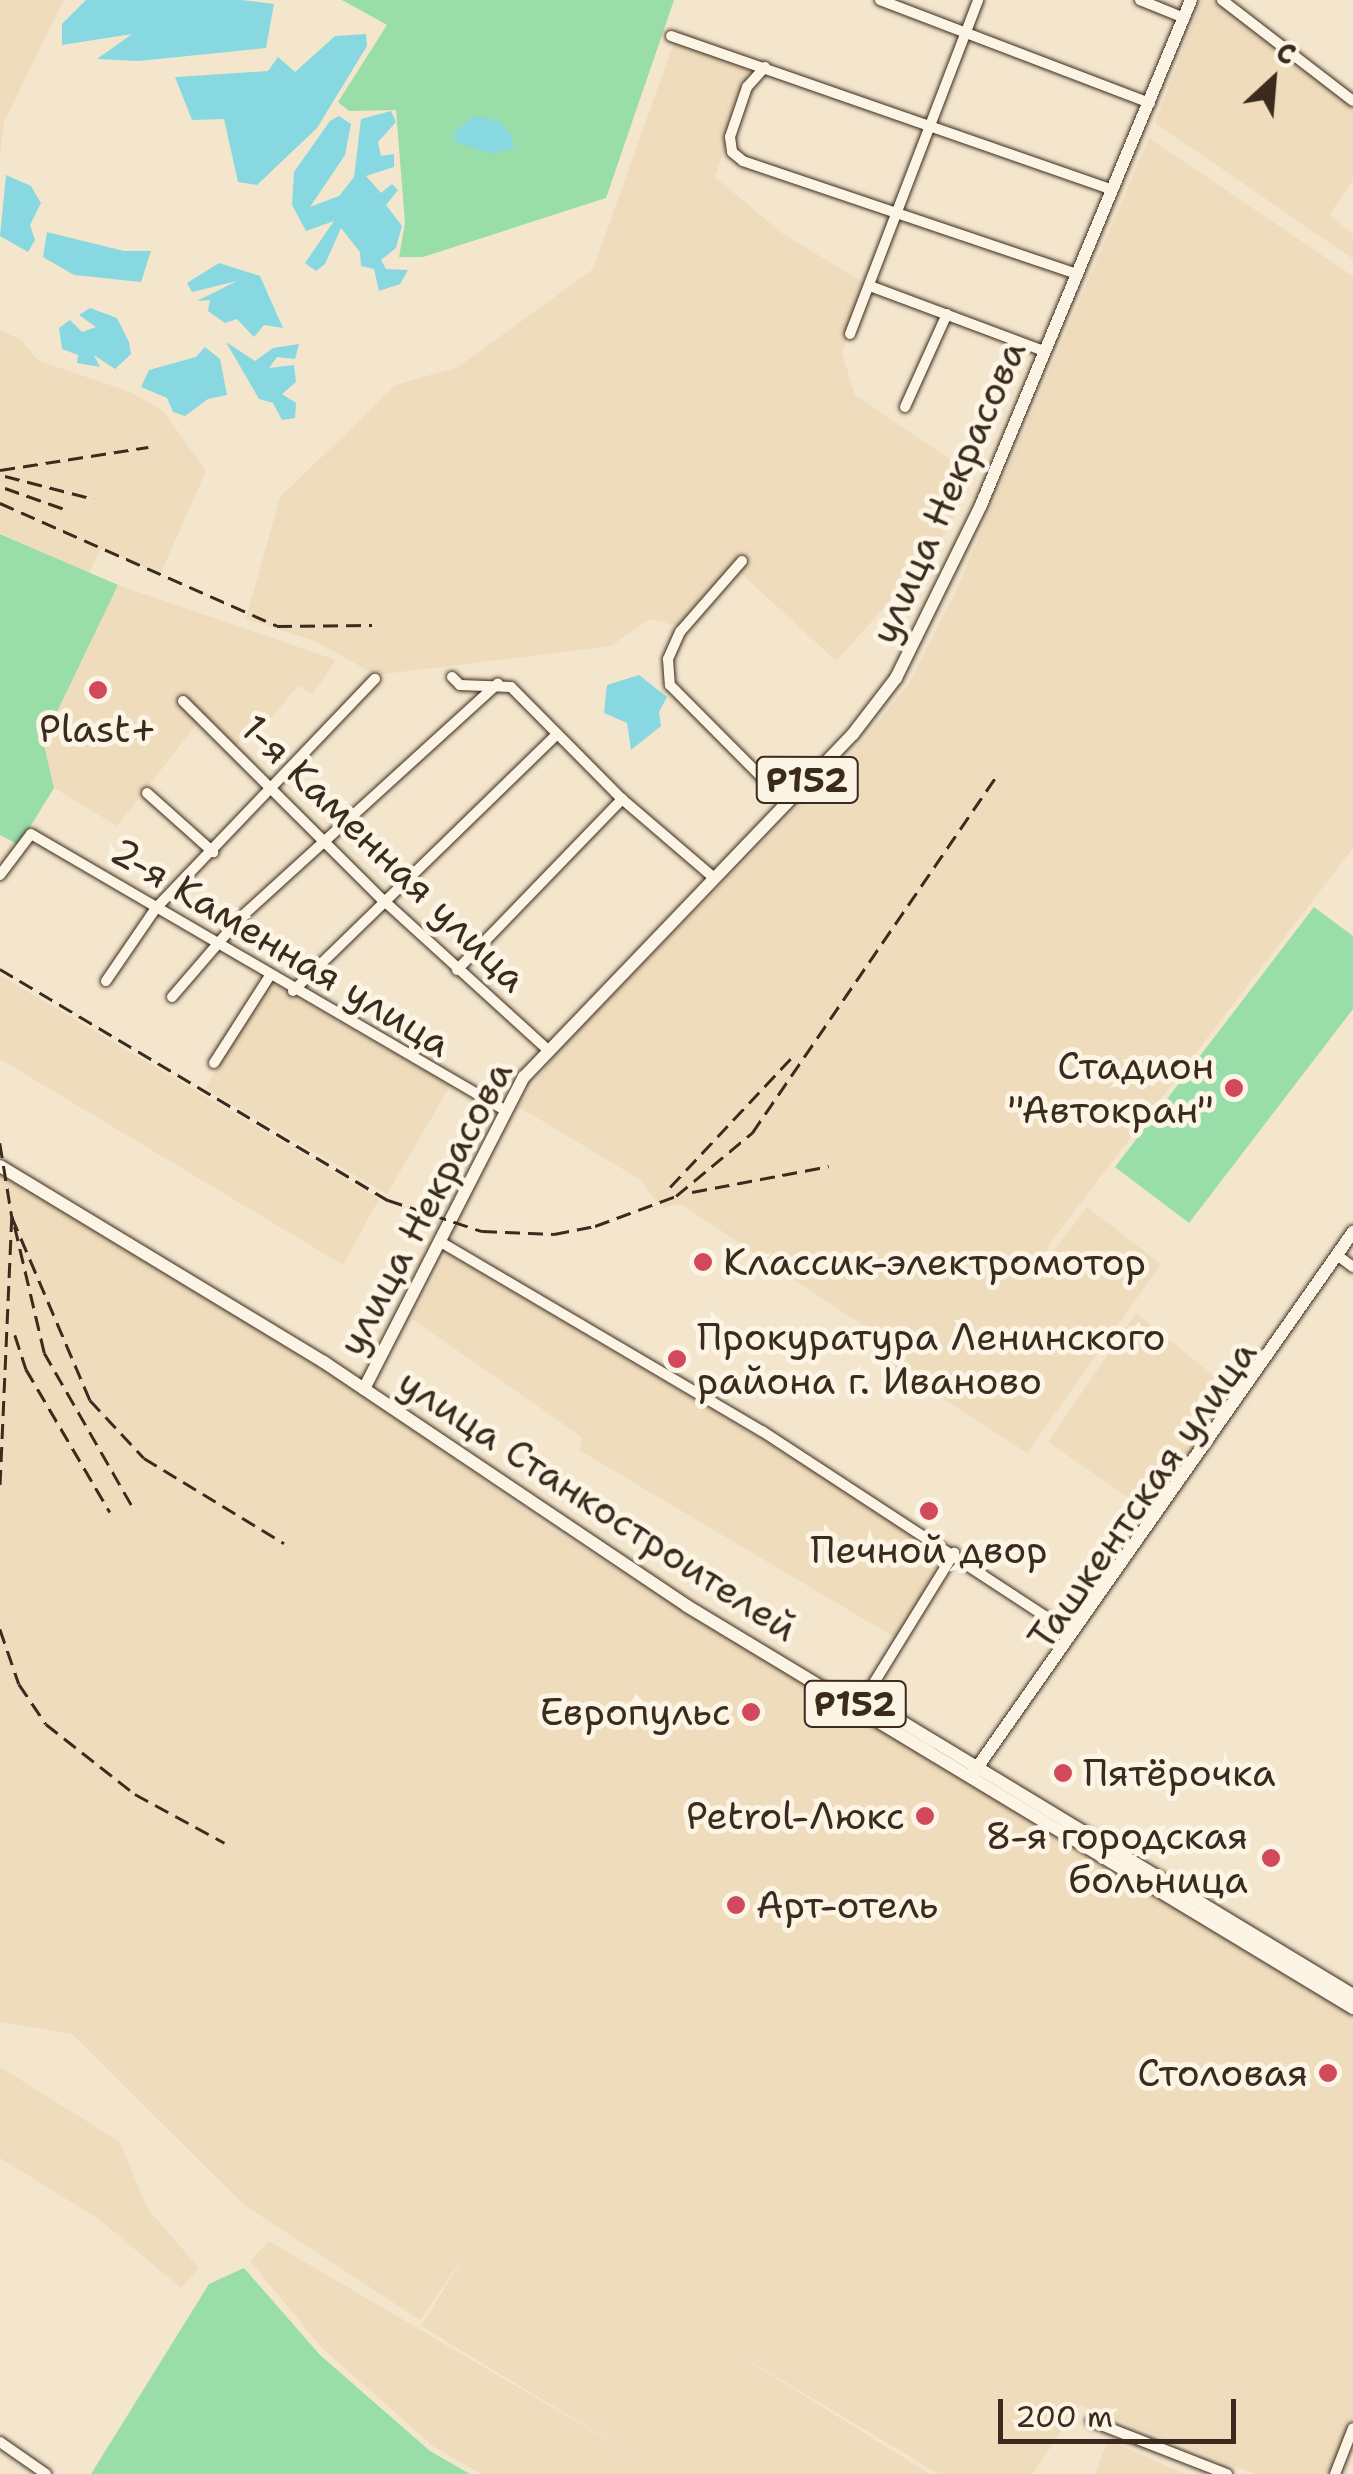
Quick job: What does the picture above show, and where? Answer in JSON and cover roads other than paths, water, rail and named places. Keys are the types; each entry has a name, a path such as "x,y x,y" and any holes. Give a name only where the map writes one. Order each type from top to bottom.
{"main road":[{"name":"улица Некрасова","path":"365,1386 503,1109 546,1048 786,802 896,678 935,608 1191,0"},
{"name":"улица Станкостроителей","path":"0,1166 365,1386 569,1523 864,1699 1353,2008"},
{"name":"Ташкентская улица","path":"1344,1260 1353,1232"},
{"name":"Ташкентская улица","path":"979,1772 1353,1246"},
{"name":"улица Станкостроителей","path":"365,1386 687,1606 979,1772 1353,1995"}],"street":[{"path":"880,0 1150,103"},
{"path":"850,334 978,0"},
{"path":"1140,0 1184,18"},
{"path":"1222,0 1353,101"},
{"path":"672,36 1114,190"},
{"path":"765,67 747,87 730,137 732,152 743,162 1077,274"},
{"path":"870,286 1044,351"},
{"path":"905,407 947,314"},
{"path":"742,561 680,632 668,659 670,685 786,802"},
{"path":"452,677 460,685 498,683 511,687 622,799 713,877"},
{"path":"106,980 156,908 272,792 375,679"},
{"path":"172,997 214,944 498,683"},
{"name":"1-я Каменная улица","path":"183,700 456,970 546,1048"},
{"path":"293,991 382,899 557,734"},
{"path":"148,793 212,852"},
{"path":"456,970 622,799"},
{"name":"2-я Каменная улица","path":"0,875 31,834 293,991 503,1109"},
{"path":"214,1062 269,976"},
{"path":"439,1240 954,1553 1074,1635"},
{"path":"864,1699 954,1553"},
{"path":"1091,2421 1227,2474"},
{"path":"1336,2474 1353,2428"},
{"path":"0,2442 46,2474"}],"water":[{"path":"86,0 241,0 274,4 266,48 139,61 97,59 132,34 62,45 62,24"},
{"path":"366,34 367,46 317,128 257,185 238,182 224,119 192,120 175,77 268,71 278,57 295,72 335,36"},
{"path":"391,111 396,122 378,142 381,156 394,154 394,167 366,176 381,193 392,184 398,190 386,205 402,226 396,248 381,260 386,269 408,270 400,284 379,291 374,269 361,266 360,252 341,228 325,264 316,271 305,263 334,221 306,231 292,205 294,172 330,121 339,116 351,124 345,155 310,207 339,196 354,177 361,119"},
{"path":"474,116 498,120 511,134 514,148 491,154 454,141 456,131"},
{"path":"6,175 31,186 41,203 30,225 35,240 28,252 0,236"},
{"path":"47,232 124,251 151,251 141,282 74,275 43,257"},
{"path":"219,263 260,276 283,328 264,325 254,337 237,319 225,323 208,311 210,300 197,301 237,281 192,292 187,283"},
{"path":"90,308 117,318 129,342 131,354 115,369 94,355 100,367 77,363 78,355 62,349 59,328 70,320 82,332 96,327 79,315"},
{"path":"226,342 255,361 273,348 299,344 295,359 277,357 269,368 294,365 296,382 282,394 296,403 295,418 282,420 273,403 259,399"},
{"path":"205,347 220,359 227,395 208,399 185,416 173,412 167,398 141,387 149,370 196,357"},
{"path":"639,675 667,697 659,712 661,726 631,750 627,723 604,713 607,685"}],"railway":[{"path":"0,470 148,447"},
{"path":"5,476 94,499"},
{"path":"5,488 67,510"},
{"path":"0,503 277,626 372,625"},
{"path":"0,969 388,1200 482,1231 554,1234 595,1226 676,1196 752,1133 996,776"},
{"path":"670,1187 793,1056"},
{"path":"0,1143 12,1217 0,1489"},
{"path":"692,1192 829,1166"},
{"path":"131,1505 44,1353 12,1217 90,1400 144,1458 284,1543"},
{"path":"15,1335 26,1369 110,1512"},
{"path":"0,1629 19,1684 46,1724 135,1794 225,1843"}],"place":[{"name":"Plast+","path":"98,690"},
{"name":"Стадион \"Автокран\"","path":"1234,1088"},
{"name":"Классик-электромотор","path":"703,1262"},
{"name":"Прокуратура Ленинского района г. Иваново","path":"677,1359"},
{"name":"Печной двор","path":"929,1511"},
{"name":"Европульс","path":"751,1712"},
{"name":"Пятёрочка","path":"1063,1773"},
{"name":"Petrol-Люкс","path":"925,1816"},
{"name":"8-я городская больница","path":"1271,1858"},
{"name":"Арт-отель","path":"736,1905"},
{"name":"Столовая","path":"1328,2073"}]}
